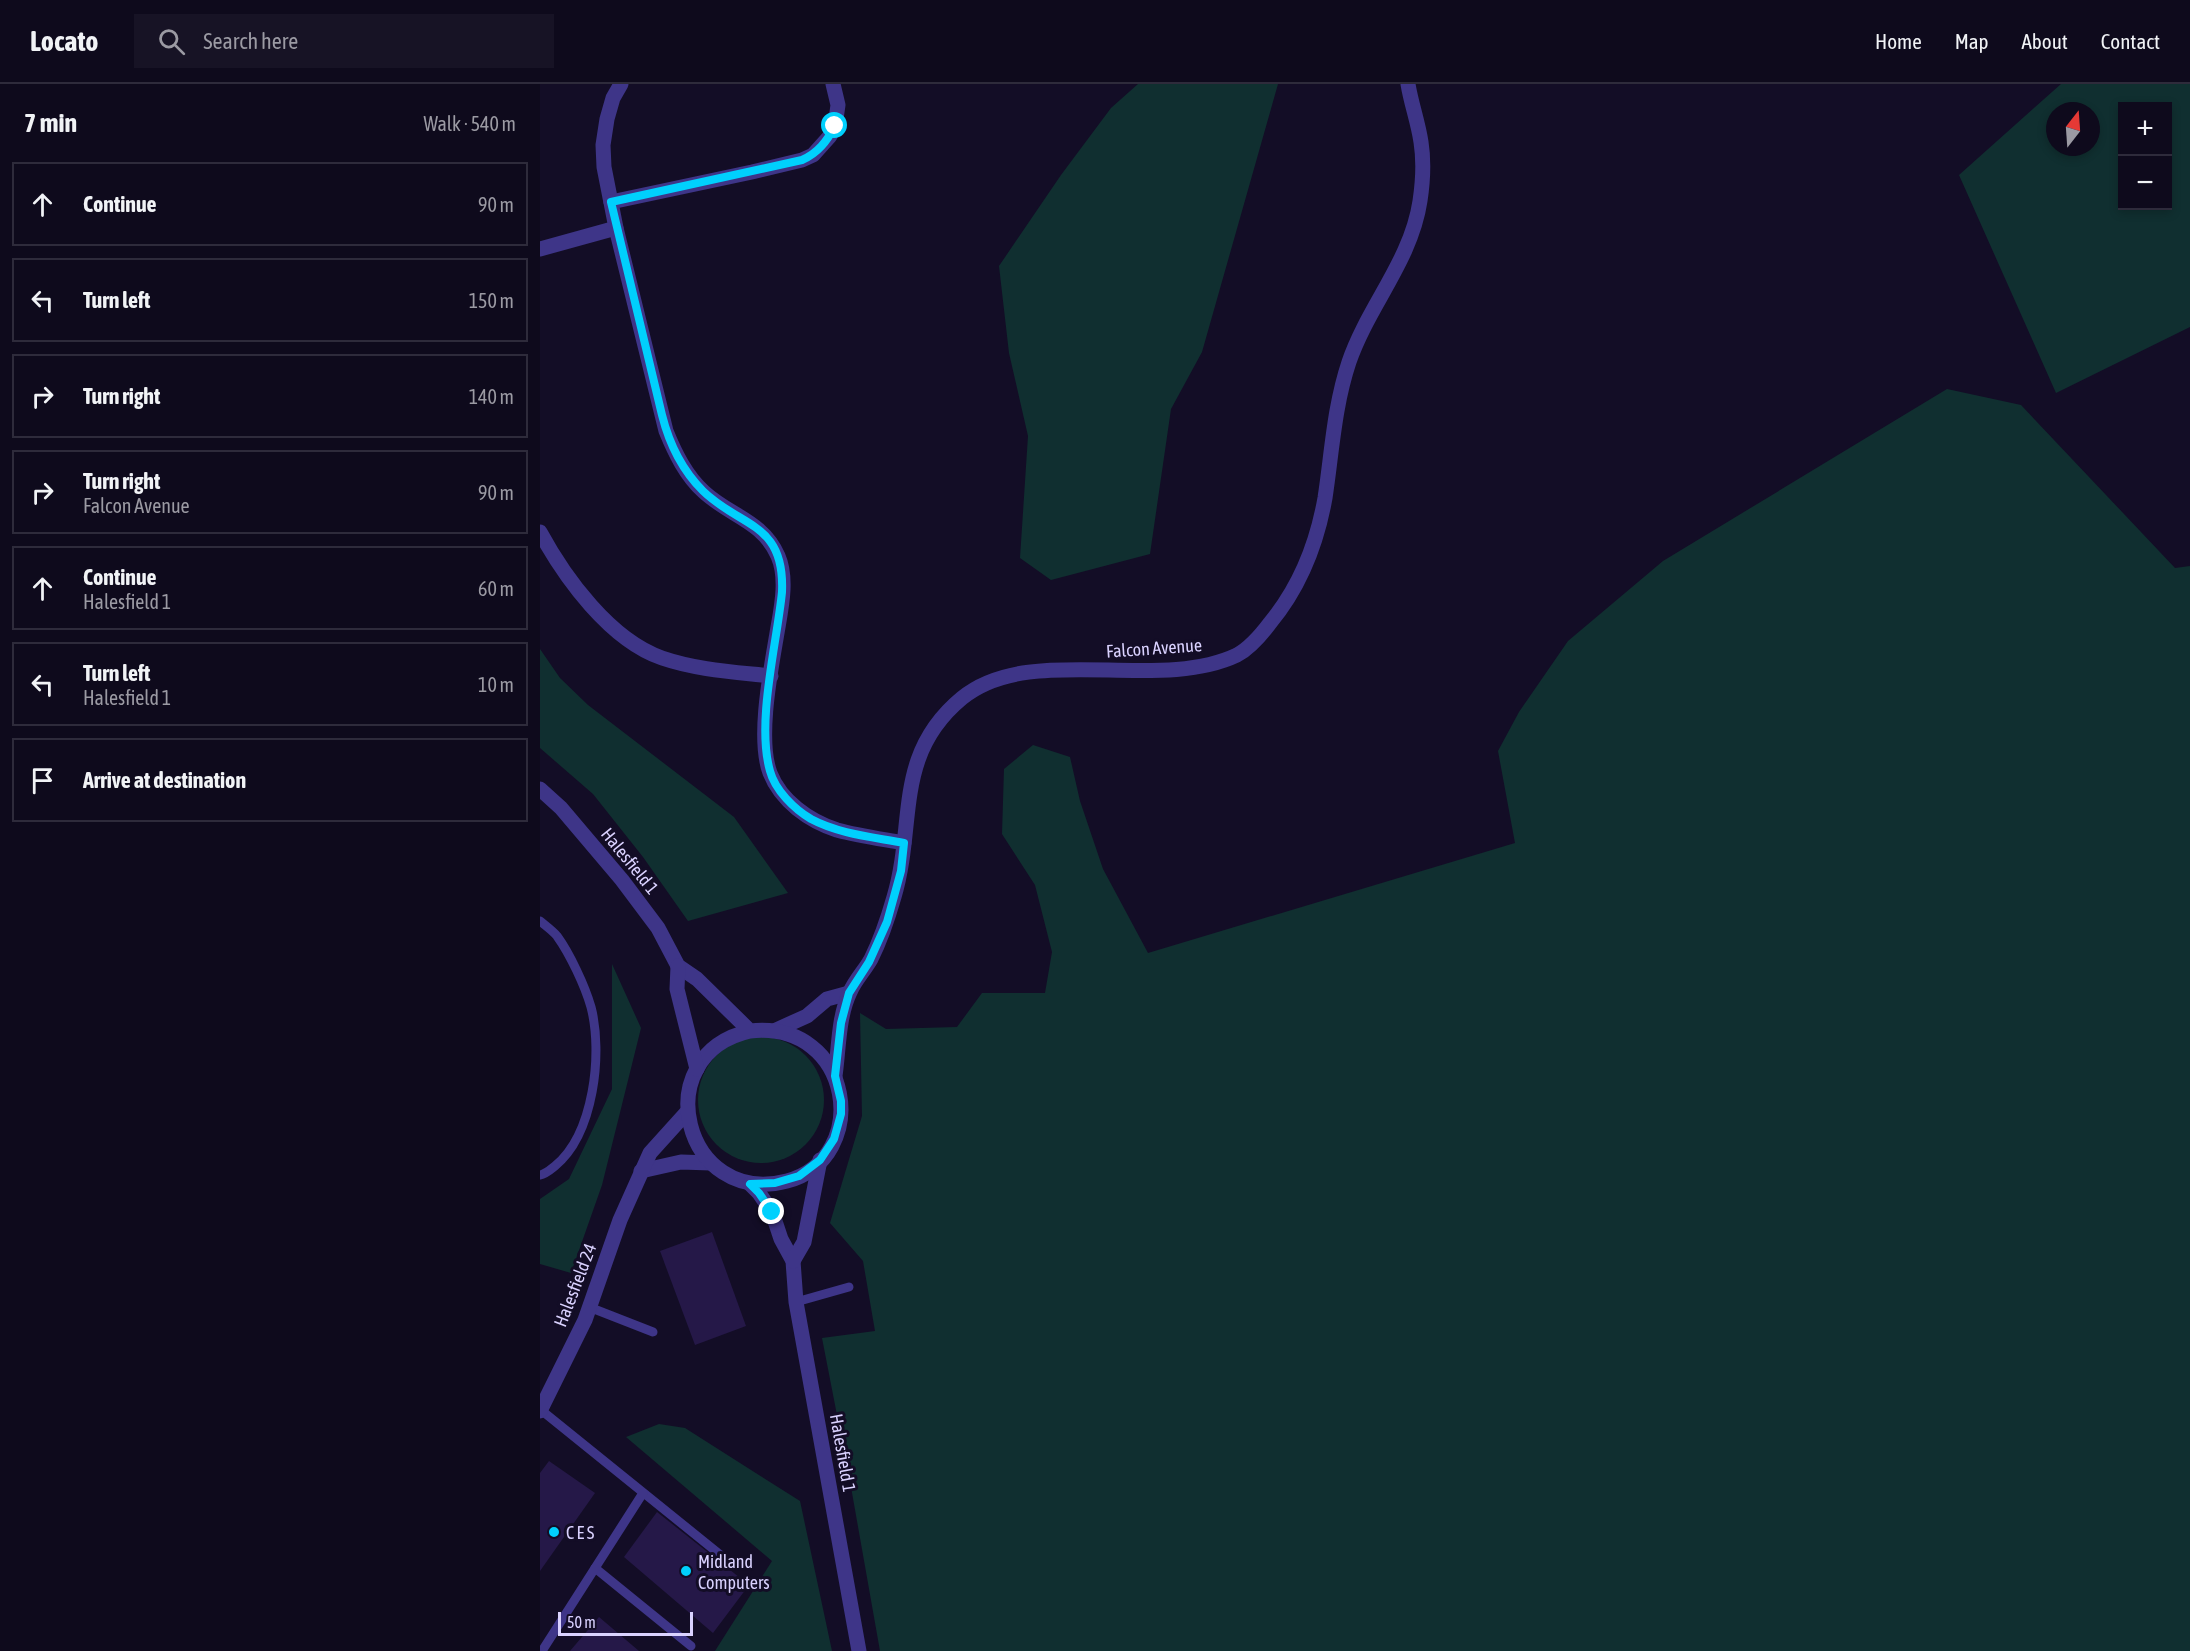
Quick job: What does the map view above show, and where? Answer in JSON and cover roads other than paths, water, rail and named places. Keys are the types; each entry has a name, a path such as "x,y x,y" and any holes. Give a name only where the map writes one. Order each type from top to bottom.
{"street":[{"path":"621,84 613,98 607,119 603,145 604,167 616,228 662,415 674,449 692,480 705,493 757,526 773,546 783,574 771,676 766,750 770,772 781,792 796,808 811,819 836,830 904,843"},
{"path":"611,202 752,172 802,160 813,155 835,126 838,105 833,84"},
{"name":"Falcon Avenue","path":"835,1076 841,1023 849,993 869,962 887,922 901,871 909,790 926,739 948,712 973,690 991,682 1027,672 1171,669 1218,663 1241,653 1252,644 1290,597 1305,564 1321,517 1337,404 1350,359 1371,312 1403,257 1420,204 1423,167 1421,141 1408,84"},
{"path":"540,249 616,228"},
{"path":"540,532 560,567 590,605 628,639 645,650 662,658 686,664 771,676"},
{"name":"Halesfield 1","path":"540,789 561,808 622,880 658,928 678,966 697,979 750,1031"},
{"name":"Halesfield 1","path":"678,966 677,989 697,1069"},
{"path":"776,1030 807,1016 827,999 849,993"},
{"name":"Halesfield 1","path":"750,1184 788,1180 805,1172 820,1160 834,1139 839,1126 841,1101 835,1076 829,1064 811,1046 789,1033 776,1030 739,1033 710,1051 697,1069 688,1090 687,1112 692,1134 703,1154 711,1163 729,1175 750,1184 759,1193 772,1212 781,1239 793,1261 796,1302 859,1651"},
{"name":"Halesfield 24","path":"540,1410 585,1320 620,1220 641,1171 650,1153 687,1112"},
{"name":"Halesfield 1","path":"793,1261 804,1242 820,1160"},
{"path":"641,1171 681,1162 711,1163"}],"lane":[{"path":"540,921 556,935 575,969 591,1006 595,1037 595,1072 580,1132 566,1157 540,1175"},
{"path":"796,1302 849,1287"},
{"path":"589,1307 653,1332"},
{"path":"540,1410 723,1557"},
{"path":"542,1651 643,1493"},
{"path":"595,1568 691,1646"}],"place":[{"name":"C E S","path":"554,1532"},
{"name":"Midland Computers","path":"686,1571"}]}
